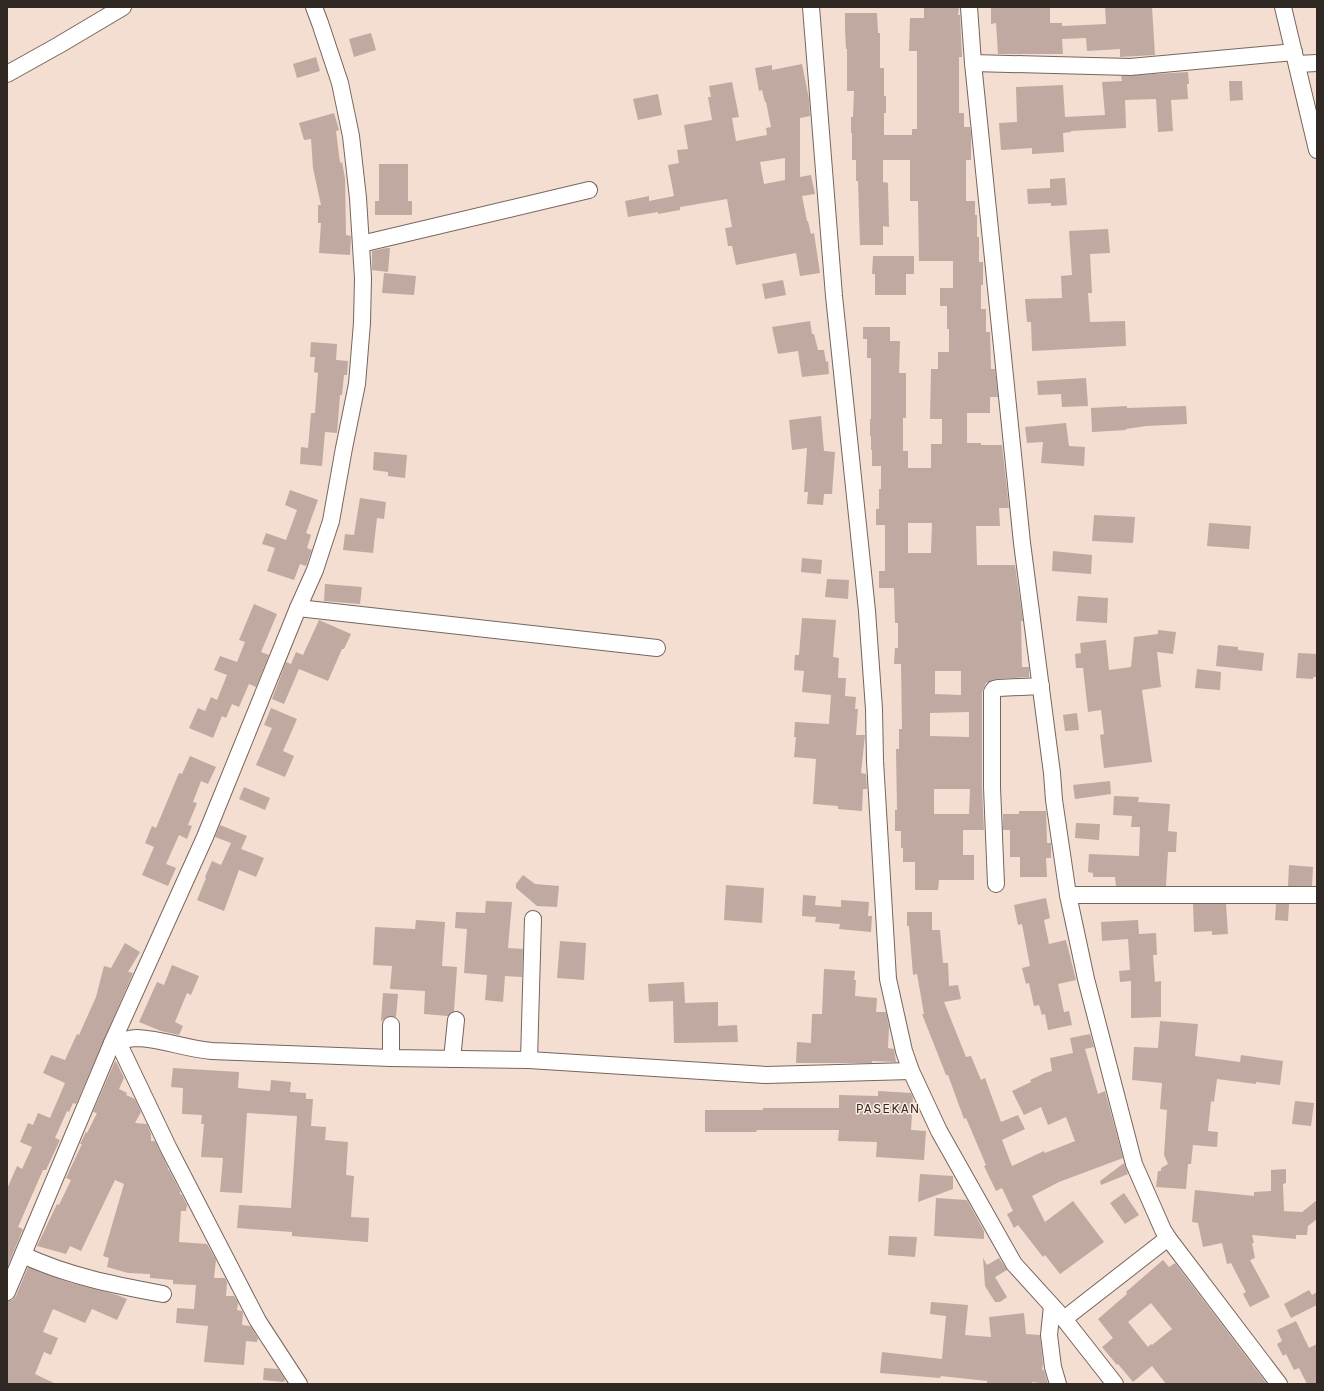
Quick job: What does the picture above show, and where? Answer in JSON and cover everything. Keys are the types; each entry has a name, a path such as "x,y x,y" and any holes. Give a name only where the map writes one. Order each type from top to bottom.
{"street":[{"path":"7,74 123,7"},
{"path":"7,1292 205,838 298,608 315,570 331,521 344,448 358,384 363,278 352,136 340,83 314,7"},
{"path":"811,7 834,296 867,611 874,710 875,761 883,916 888,979 904,1051 911,1072 939,1131 1014,1264 1064,1319 1115,1384"},
{"path":"969,7 973,63 1022,543 1052,773 1054,800 1068,895 1086,979 1134,1164 1163,1230 1279,1384"},
{"path":"1283,7 1290,56 1317,150"},
{"path":"973,63 1130,67 1290,56 1317,63"},
{"path":"361,244 589,190"},
{"path":"298,608 656,648"},
{"path":"996,884 992,787 992,692 994,689 998,688 1041,686"},
{"path":"1068,895 1317,896"},
{"path":"529,1060 533,919"},
{"path":"452,1059 456,1020"},
{"path":"391,1025 391,1058"},
{"path":"115,1042 139,1038 165,1041 205,1051 391,1058 529,1060 766,1075 911,1072"},
{"path":"115,1042 169,1150 258,1321 298,1384"},
{"path":"1064,1319 1168,1238"},
{"path":"23,1255 60,1270 102,1282 163,1294"},
{"path":"1052,1306 1049,1335 1053,1367 1058,1384"}],"building":[{"path":"924,7 959,7 958,15 960,15 962,57 959,57 959,113 964,113 964,127 970,127 971,134 971,160 966,160 966,201 975,201 975,215 977,215 977,237 979,237 979,262 983,262 981,309 986,309 986,332 990,332 991,369 995,369 998,397 990,397 990,413 967,413 967,443 1002,445 1009,508 999,508 1000,526 976,526 977,565 1015,565 1023,621 1021,621 1022,667 1029,667 1029,677 996,679 986,683 984,687 982,692 982,787 984,830 963,830 963,855 974,855 974,880 939,880 938,890 915,890 915,862 903,862 901,831 895,831 895,810 897,810 896,749 899,749 899,729 902,729 901,664 894,664 895,648 898,648 898,623 895,623 894,588 879,588 879,571 885,571 885,525 876,525 876,509 879,509 879,489 881,489 881,466 872,466 870,436 871,358 867,358 867,339 863,339 863,327 890,327 890,341 900,341 899,373 906,373 906,418 903,418 903,451 908,451 908,468 931,468 931,444 942,444 942,419 930,419 931,369 938,369 938,352 949,352 947,306 940,306 940,288 953,288 953,261 919,261 918,201 910,201 910,160 883,160 883,182 888,183 889,227 883,226 883,245 860,245 858,181 856,181 856,160 852,160 851,117 853,117 854,91 847,91 847,49 845,30 845,13 877,13 878,33 880,33 880,68 884,68 884,96 886,96 884,135 912,135 912,129 917,129 917,51 909,51 910,18 924,18","holes":["908,523 932,523 931,553 908,553","935,671 961,671 961,695 935,694","969,712 969,737 930,736 930,713","934,789 970,789 969,814 934,814"]},
{"path":"991,7 1050,7 1050,23 1062,23 1062,26 1106,24 1105,7 1152,7 1155,55 1120,57 1120,49 1087,51 1086,38 1062,39 1063,54 998,54 996,23 991,24"},
{"path":"371,33 376,50 354,57 349,39"},
{"path":"316,57 320,71 297,78 293,64"},
{"path":"802,64 809,99 810,116 800,118 800,177 811,175 815,194 802,196 811,234 814,233 820,273 800,276 796,253 736,265 732,246 728,246 725,228 732,227 727,199 680,207 680,210 658,214 658,212 628,217 625,201 649,196 649,201 674,196 668,165 679,163 677,150 688,149 684,125 712,120 708,97 711,97 709,86 732,82 739,117 732,118 736,141 767,135 766,128 771,127 762,90 759,91 755,68 772,65 772,70","holes":["785,158 785,180 764,184 760,162"]},
{"path":"1188,72 1188,99 1171,100 1173,131 1158,132 1156,99 1125,100 1126,128 1071,131 1063,133 1064,152 1032,154 1032,148 1001,150 999,123 1017,122 1016,87 1063,85 1065,117 1105,115 1102,82 1122,81 1121,76"},
{"path":"1229,81 1242,81 1243,100 1230,101"},
{"path":"658,94 662,115 638,120 633,99"},
{"path":"334,113 339,130 336,131 340,163 342,162 345,178 346,235 351,236 350,255 319,253 321,223 318,223 318,205 321,205 313,168 311,139 304,140 299,123"},
{"path":"379,164 408,164 408,201 412,201 412,215 375,215 375,201 379,201"},
{"path":"1065,178 1067,205 1051,206 1051,203 1028,204 1027,189 1050,188 1050,179"},
{"path":"1108,229 1110,253 1090,254 1092,293 1088,293 1090,322 1125,321 1126,346 1032,351 1031,322 1027,322 1025,299 1062,298 1061,276 1072,275 1069,231"},
{"path":"390,248 388,272 372,270 372,251"},
{"path":"873,256 914,256 914,274 906,274 906,295 875,295 875,274 872,274"},
{"path":"384,273 416,276 414,295 382,293"},
{"path":"783,280 786,295 765,299 762,284"},
{"path":"810,321 812,334 814,334 818,350 824,350 826,362 828,361 829,374 802,377 798,351 778,354 772,327"},
{"path":"311,342 337,344 336,360 348,361 347,375 344,375 342,395 340,395 337,433 325,432 322,466 300,464 301,447 308,448 311,413 315,413 318,373 314,372 315,357 310,357"},
{"path":"1086,378 1088,406 1062,407 1061,394 1038,395 1037,381"},
{"path":"1127,406 1127,408 1186,406 1187,424 1146,426 1126,430 1092,432 1091,408"},
{"path":"821,416 824,451 835,452 832,494 824,494 823,505 807,504 808,492 804,492 807,448 792,450 789,420"},
{"path":"1066,423 1069,446 1085,447 1084,466 1041,463 1043,442 1027,443 1025,427"},
{"path":"374,452 407,455 405,478 388,476 388,472 373,470"},
{"path":"290,490 318,500 306,533 311,535 307,548 312,550 306,566 300,564 294,580 267,571 275,548 262,544 266,533 286,540 297,510 285,505"},
{"path":"360,498 386,502 384,519 377,518 373,553 343,550 345,534 354,535"},
{"path":"1094,515 1135,517 1133,543 1092,541"},
{"path":"1209,523 1251,526 1249,549 1207,546"},
{"path":"1053,551 1092,555 1091,574 1052,571"},
{"path":"802,558 822,560 821,574 801,572"},
{"path":"827,579 849,580 848,599 825,597"},
{"path":"325,584 362,587 360,604 324,601"},
{"path":"1078,596 1108,598 1107,623 1076,621"},
{"path":"254,604 277,614 261,652 269,655 256,687 249,684 239,707 232,704 226,718 222,716 213,738 189,728 198,708 205,711 211,697 217,700 227,675 214,670 220,656 237,662 245,642 239,640"},
{"path":"802,618 836,620 833,657 839,658 838,678 846,678 845,696 856,697 855,709 858,709 856,735 865,735 861,773 866,774 867,789 863,789 862,811 838,809 838,806 813,804 816,759 794,757 796,737 794,737 795,722 829,724 831,695 802,692 804,671 794,670 795,655 799,655"},
{"path":"319,620 351,634 344,649 342,649 328,681 299,669 284,704 272,699 286,662 291,664 296,652 303,655"},
{"path":"1158,630 1176,632 1173,654 1157,652 1161,687 1142,690 1152,762 1104,768 1100,735 1104,734 1101,710 1088,712 1083,668 1076,668 1075,654 1081,653 1080,643 1106,640 1109,670 1131,667 1134,637 1158,634"},
{"path":"1218,645 1238,647 1238,650 1264,653 1262,671 1216,666"},
{"path":"1298,653 1317,654 1317,677 1313,677 1313,679 1296,678"},
{"path":"1197,669 1221,672 1220,690 1195,688"},
{"path":"271,708 297,719 283,751 294,756 285,777 256,765 272,728 264,725"},
{"path":"1077,713 1079,730 1065,731 1063,715"},
{"path":"190,756 216,767 208,784 201,781 193,802 197,803 188,825 192,826 187,839 179,835 166,864 176,868 168,886 142,875 154,847 145,843 152,826 156,828 179,773 182,774"},
{"path":"1110,781 1111,794 1075,799 1073,785"},
{"path":"244,787 270,798 265,810 239,799"},
{"path":"1114,796 1139,797 1138,802 1170,804 1168,831 1177,832 1176,852 1168,852 1166,886 1116,886 1115,877 1093,877 1093,873 1088,872 1089,854 1139,856 1140,827 1131,827 1132,816 1113,815"},
{"path":"1019,811 1046,811 1047,843 1051,843 1051,858 1046,858 1047,877 1020,877 1020,857 1010,857 1010,830 1003,830 1003,814 1019,814"},
{"path":"1076,823 1100,824 1099,840 1075,838"},
{"path":"220,825 247,836 241,849 264,858 256,877 239,870 224,911 197,900 212,861 221,865 231,843 215,837"},
{"path":"1289,865 1313,867 1312,886 1288,886"},
{"path":"523,875 535,884 559,886 557,907 537,906 516,888 516,884"},
{"path":"726,885 764,888 762,923 724,920"},
{"path":"803,895 816,896 815,905 841,907 841,900 869,902 868,916 872,916 871,932 839,929 840,924 815,922 816,917 802,916"},
{"path":"1046,898 1050,918 1044,920 1049,944 1066,940 1076,980 1058,984 1064,1012 1069,1011 1072,1025 1048,1030 1045,1014 1042,1015 1039,1005 1034,1006 1029,983 1026,984 1022,968 1030,966 1022,924 1018,925 1014,905"},
{"path":"486,901 512,902 508,948 523,949 522,977 505,976 503,1002 485,1000 487,975 464,973 467,929 455,928 456,912 485,913"},
{"path":"1193,904 1226,904 1228,934 1212,935 1212,931 1194,932"},
{"path":"1276,904 1289,904 1288,921 1275,920"},
{"path":"907,912 932,912 932,930 940,930 943,963 948,963 949,986 958,985 961,999 944,1002 966,1057 971,1056 981,1080 985,1078 1001,1122 1018,1115 1025,1129 1002,1140 1012,1166 1044,1151 1045,1153 1075,1141 1066,1117 1048,1125 1041,1107 1024,1115 1012,1091 1031,1082 1030,1080 1052,1071 1050,1058 1073,1053 1070,1038 1090,1034 1094,1047 1085,1049 1098,1094 1105,1091 1123,1158 1059,1182 1032,1196 1045,1222 1073,1201 1104,1242 1060,1274 1045,1255 1043,1257 1018,1225 1014,1228 1007,1214 1013,1211 1002,1188 996,1191 984,1166 986,1165 966,1118 964,1119 948,1075 946,1075 922,1014 924,1014 917,974 913,975 909,926 907,926"},
{"path":"416,920 445,922 442,966 457,967 454,1011 448,1016 424,1014 425,991 390,989 392,966 373,965 375,927 415,929"},
{"path":"1138,920 1139,934 1156,933 1157,955 1153,955 1155,982 1161,981 1161,1017 1131,1018 1131,981 1120,982 1119,971 1130,970 1128,939 1102,941 1101,922"},
{"path":"560,941 586,943 584,980 557,978"},
{"path":"125,943 140,952 128,972 133,973 76,1104 73,1103 69,1112 67,1111 55,1138 60,1140 46,1170 43,1170 18,1227 23,1229 7,1268 7,1189 17,1166 22,1169 32,1147 20,1142 28,1123 33,1125 38,1113 50,1118 65,1083 43,1073 51,1055 65,1060 77,1034 79,1035 96,997 104,966 111,968"},
{"path":"172,965 199,976 191,995 187,993 175,1022 183,1026 179,1035 161,1031 139,1022 157,982 164,985"},
{"path":"824,969 855,971 855,996 877,998 876,1012 886,1012 889,1027 888,1048 894,1049 896,1062 872,1061 872,1063 796,1063 797,1042 811,1043 812,1014 822,1014"},
{"path":"684,982 685,1003 718,1002 718,1026 737,1025 738,1042 674,1043 673,1001 649,1002 648,984"},
{"path":"383,993 398,994 396,1017 387,1017 381,1021"},
{"path":"1160,1021 1198,1024 1195,1056 1240,1062 1241,1055 1283,1061 1280,1085 1256,1082 1256,1084 1217,1079 1214,1102 1211,1101 1208,1131 1218,1132 1217,1147 1193,1145 1191,1164 1188,1164 1186,1189 1156,1187 1158,1171 1161,1171 1161,1168 1168,1164 1164,1155 1167,1110 1160,1109 1162,1083 1132,1080 1134,1047 1158,1048"},
{"path":"115,1061 124,1078 119,1089 127,1093 126,1095 135,1099 141,1112 135,1123 147,1124 151,1134 151,1141 155,1141 168,1170 180,1191 180,1194 187,1205 186,1211 181,1211 179,1242 207,1244 216,1260 214,1278 225,1278 227,1282 226,1296 234,1296 238,1302 237,1310 242,1311 243,1313 242,1325 250,1326 258,1338 257,1342 246,1341 244,1365 204,1362 208,1326 176,1323 177,1308 194,1309 196,1285 173,1284 173,1280 150,1278 150,1274 128,1273 107,1267 109,1258 103,1256 124,1184 115,1180 81,1251 70,1246 66,1254 37,1246 57,1204 59,1205 71,1180 66,1178 82,1144 80,1144 97,1113 93,1112"},
{"path":"173,1068 239,1072 238,1088 270,1091 271,1080 291,1082 290,1092 306,1093 306,1099 313,1099 311,1126 326,1127 325,1140 348,1142 346,1175 354,1176 351,1217 369,1218 368,1242 292,1236 292,1232 237,1228 239,1205 291,1208 297,1116 247,1113 242,1193 220,1192 223,1158 201,1157 204,1124 201,1124 202,1115 182,1114 183,1088 171,1087"},
{"path":"878,1091 911,1093 913,1098 911,1130 926,1131 924,1160 876,1157 877,1142 838,1141 839,1130 757,1130 756,1132 705,1132 705,1110 839,1108 839,1095 878,1096"},
{"path":"1295,1101 1314,1103 1311,1126 1292,1124"},
{"path":"1124,1163 1128,1174 1101,1185 1100,1181"},
{"path":"1286,1169 1286,1183 1283,1184 1284,1211 1302,1212 1317,1200 1317,1219 1308,1226 1307,1235 1296,1235 1296,1239 1252,1235 1255,1258 1250,1260 1270,1297 1250,1307 1243,1294 1246,1292 1231,1263 1227,1264 1222,1243 1203,1247 1198,1223 1192,1222 1195,1190 1254,1196 1254,1192 1271,1191 1271,1170"},
{"path":"920,1174 953,1176 953,1189 918,1202"},
{"path":"1124,1193 1139,1215 1125,1224 1110,1203"},
{"path":"936,1198 967,1200 984,1231 984,1239 934,1236"},
{"path":"889,1236 917,1237 915,1257 888,1255"},
{"path":"983,1258 987,1265 999,1258 1007,1270 995,1277 1007,1297 1000,1302 995,1302 985,1286"},
{"path":"1163,1260 1169,1267 1175,1263 1267,1384 1166,1384 1152,1366 1133,1382 1102,1347 1113,1338 1098,1319 1127,1294 1126,1292","holes":["1151,1303 1172,1329 1148,1347 1128,1322"]},
{"path":"28,1267 71,1283 127,1299 117,1320 92,1309 85,1323 53,1309 43,1332 58,1338 51,1355 44,1352 35,1374 56,1384 7,1384 7,1301 12,1300 16,1296"},
{"path":"1309,1290 1312,1295 1317,1292 1317,1305 1291,1318 1284,1304"},
{"path":"931,1302 968,1305 965,1335 991,1337 989,1317 1024,1313 1026,1334 1040,1335 1043,1364 1042,1370 1044,1370 1048,1384 1032,1382 1032,1384 987,1384 987,1381 941,1376 940,1378 880,1373 882,1352 942,1359 946,1316 930,1314"},
{"path":"1296,1321 1309,1348 1317,1344 1317,1384 1307,1384 1299,1368 1294,1370 1286,1354 1283,1356 1277,1344 1282,1341 1277,1330"},
{"path":"264,1368 278,1369 285,1379 284,1382 263,1380"}],"district":[{"name":"PASEKAN","path":"888,1108"}]}
